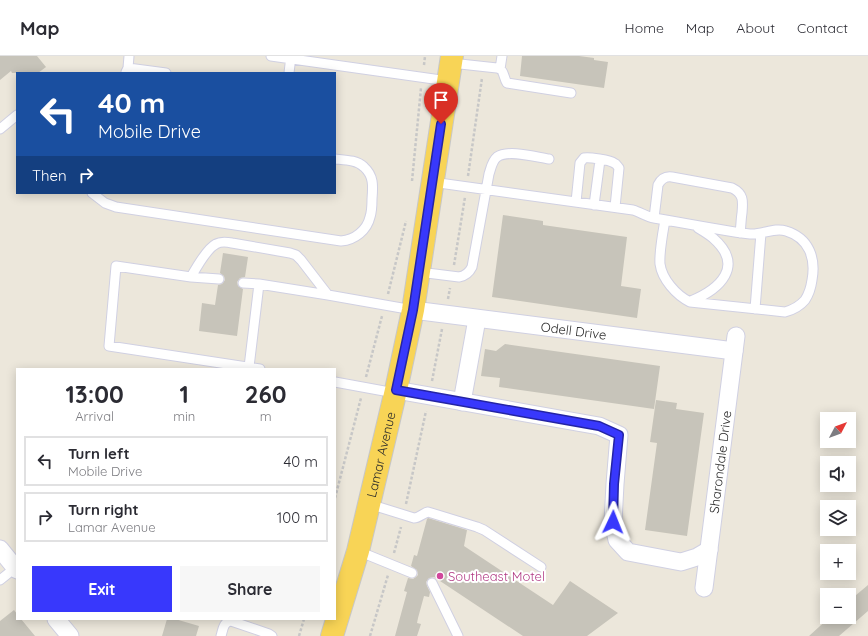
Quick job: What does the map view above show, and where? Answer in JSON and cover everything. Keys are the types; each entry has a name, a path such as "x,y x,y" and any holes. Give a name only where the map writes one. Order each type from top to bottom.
{"highway":[{"name":"Lamar Avenue","path":"336,619 358,550 396,391 413,310 419,272 422,183 450,67"}],"street":[{"name":"Odell Drive","path":"413,310 478,319 735,344"},
{"path":"462,402 478,319"},
{"name":"Sharondale Drive","path":"704,588 735,344"},
{"path":"396,391 599,426 619,435 614,484 613,522 617,540 628,552 681,562 698,557 709,550"},
{"path":"0,549 16,569"},
{"path":"57,620 70,636"}],"lane":[{"path":"129,56 128,71 147,72"},
{"path":"271,56 291,57 423,77 450,67 484,67 500,69 504,73 507,83 571,93"},
{"path":"500,69 502,56"},
{"path":"289,72 291,57"},
{"path":"0,129 16,116"},
{"path":"419,272 463,277 470,272 489,174 494,161 498,157 503,154 516,154 549,159"},
{"path":"576,202 581,161 585,158 614,162 619,168 615,207"},
{"path":"93,194 105,203 116,207 333,240 350,240 357,236 369,221 373,182 366,168 360,164 336,159"},
{"path":"594,204 600,160"},
{"path":"654,218 658,185 664,178 672,177 737,190 742,200 740,233"},
{"path":"422,183 486,189 615,207 640,212 652,218 654,218 740,233 752,234 778,229 786,231 794,234 803,241 810,250 813,258 813,275 809,293 805,300 793,310 785,312 690,302 683,298 673,288 665,277 662,269 660,258 665,220"},
{"path":"690,302 706,294 715,287 725,277 728,266 724,250 720,245 708,234 693,225"},
{"path":"755,309 761,233"},
{"path":"191,276 213,245 223,242 232,243 296,255 304,263 328,295"},
{"path":"219,279 116,266 110,346 254,368"},
{"path":"243,283 259,284 413,310"},
{"path":"249,367 259,284"},
{"path":"336,382 396,391"},
{"path":"369,504 414,518 428,512 478,527 541,567"},
{"path":"358,550 412,573"},
{"path":"0,580 16,569"},
{"path":"432,583 458,636"},
{"path":"221,636 224,625 231,621 272,636"}],"path":[{"path":"422,183 423,77 425,56"},
{"path":"370,636 392,564 429,396 453,276 484,67"},
{"path":"336,494 408,215"},
{"path":"299,636 304,620"}],"building":[{"path":"0,56 37,56 46,67 39,72 12,73 11,71 0,80"},
{"path":"522,56 579,56 608,62 604,88 520,76"},
{"path":"503,215 543,221 543,225 627,237 621,286 641,289 637,318 492,297"},
{"path":"223,253 248,257 245,277 240,278 237,282 238,286 243,289 237,336 199,331 202,303 215,305 218,285 222,284 225,280 224,276 220,273"},
{"path":"505,344 660,366 654,409 499,387 500,378 481,376 485,349 496,351"},
{"path":"656,400 677,403 676,409 704,413 687,536 645,530 657,443 650,442"},
{"name":"Southeast Motel","path":"428,518 467,530 464,546 553,605 570,581 618,613 587,636 523,636 434,577 429,578 426,582 430,592 429,597 424,596 417,623 421,624 417,636 395,636 407,592 404,591 408,578 413,579 418,575 417,570 411,566 414,555 417,556"},
{"path":"868,585 868,611 856,621 856,595"},
{"path":"14,610 16,613 16,620 22,620 35,636 0,636 0,621"},
{"path":"167,620 178,620 199,626 196,636 162,636"},
{"path":"822,624 853,624 839,636 809,636"}],"place":[{"name":"Southeast Motel","path":"440,576"}],"route":[{"path":"441,124 413,310 396,390 599,426 619,435 614,484 613,522"}]}
